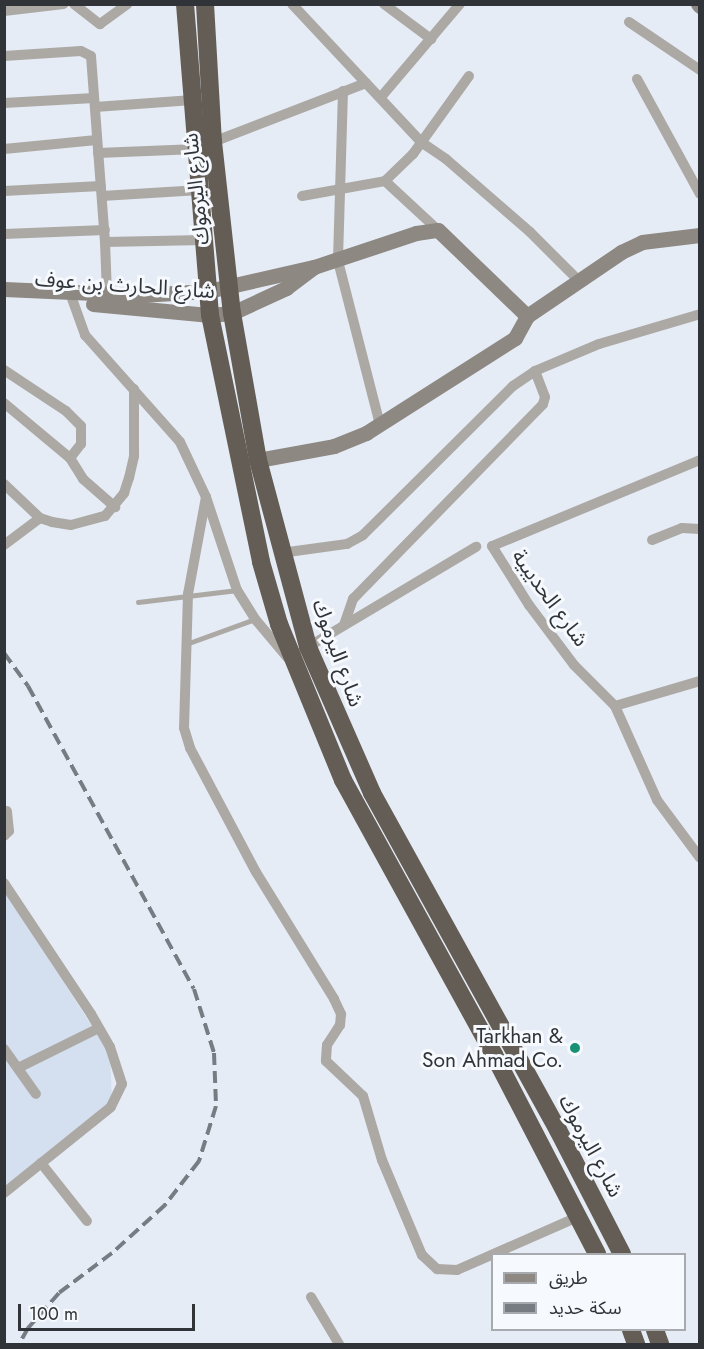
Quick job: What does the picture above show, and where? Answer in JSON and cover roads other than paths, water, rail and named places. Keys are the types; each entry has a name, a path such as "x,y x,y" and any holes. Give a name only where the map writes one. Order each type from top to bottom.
{"highway":[{"name":"شارع اليرموك","path":"185,4 193,100 205,145 234,283 258,460 280,553 308,647 378,803 584,1179 621,1253"},
{"name":"شارع اليرموك","path":"205,4 205,145 200,190 210,315 261,562 279,624 293,663 356,806 596,1253"},
{"path":"279,624 300,620"},
{"path":"564,1189 584,1179"}],"street":[{"path":"4,11 64,4"},
{"path":"74,4 100,24 128,4"},
{"path":"292,4 421,142 446,159 530,232 578,280"},
{"path":"384,4 431,39"},
{"path":"381,98 460,4"},
{"path":"629,22 699,70"},
{"path":"4,56 87,51 91,56 105,236 107,294"},
{"path":"302,196 343,192 385,181 421,142 469,76"},
{"path":"637,79 699,194"},
{"path":"98,153 205,145 366,83"},
{"path":"344,91 343,192 338,261 380,425"},
{"path":"4,103 193,100"},
{"path":"4,149 97,140"},
{"path":"385,181 527,316"},
{"path":"4,191 200,190"},
{"name":"شارع الحارث بن عوف","path":"4,297 71,298 107,294 208,291 234,283 338,261 416,233 438,230"},
{"path":"4,234 204,240"},
{"path":"258,460 334,446 380,425 515,338 527,316 578,280 642,242 699,235"},
{"path":"237,310 293,284 314,267"},
{"name":"شارع الحارث بن عوف","path":"4,289 210,315 237,310"},
{"path":"71,298 85,335 173,432 206,497 237,590 255,619 293,663"},
{"path":"280,553 329,548 356,540 380,521 513,386 535,371 599,344 699,314"},
{"path":"4,370 66,411 81,426 81,444 70,458"},
{"path":"344,625 353,599 543,404 546,397 535,371"},
{"path":"4,483 40,518 70,525 89,522 105,516 115,507 124,493 134,456 135,389"},
{"path":"4,403 70,458 83,479 115,507"},
{"name":"شارع الحديبية","path":"699,460 492,546 574,665 615,706 657,800 699,858"},
{"path":"206,497 188,594 184,728 190,748 256,872 341,1014 340,1025 327,1045 326,1061 363,1096 382,1160 422,1255 437,1269 457,1270 491,1255"},
{"path":"4,546 40,518"},
{"path":"652,540 674,530 699,528"},
{"path":"308,647 476,547"},
{"path":"615,706 699,681"},
{"path":"4,836 9,831 7,811"},
{"path":"4,883 99,1028 118,1067 120,1095 111,1107 4,1192"},
{"path":"18,1068 99,1028"},
{"path":"4,1049 36,1094"},
{"path":"41,1164 87,1221"},
{"path":"496,1253 578,1217"},
{"path":"312,1297 339,1344"}],"lane":[{"path":"138,602 188,594 237,590"},
{"path":"186,644 255,619"}],"railway":[{"path":"4,653 28,686 194,989 214,1053 216,1106 199,1161 165,1205 112,1253 59,1293 28,1328 19,1344"}],"place":[{"name":"Tarkhan & Son Ahmad Co.","path":"575,1048"}]}
